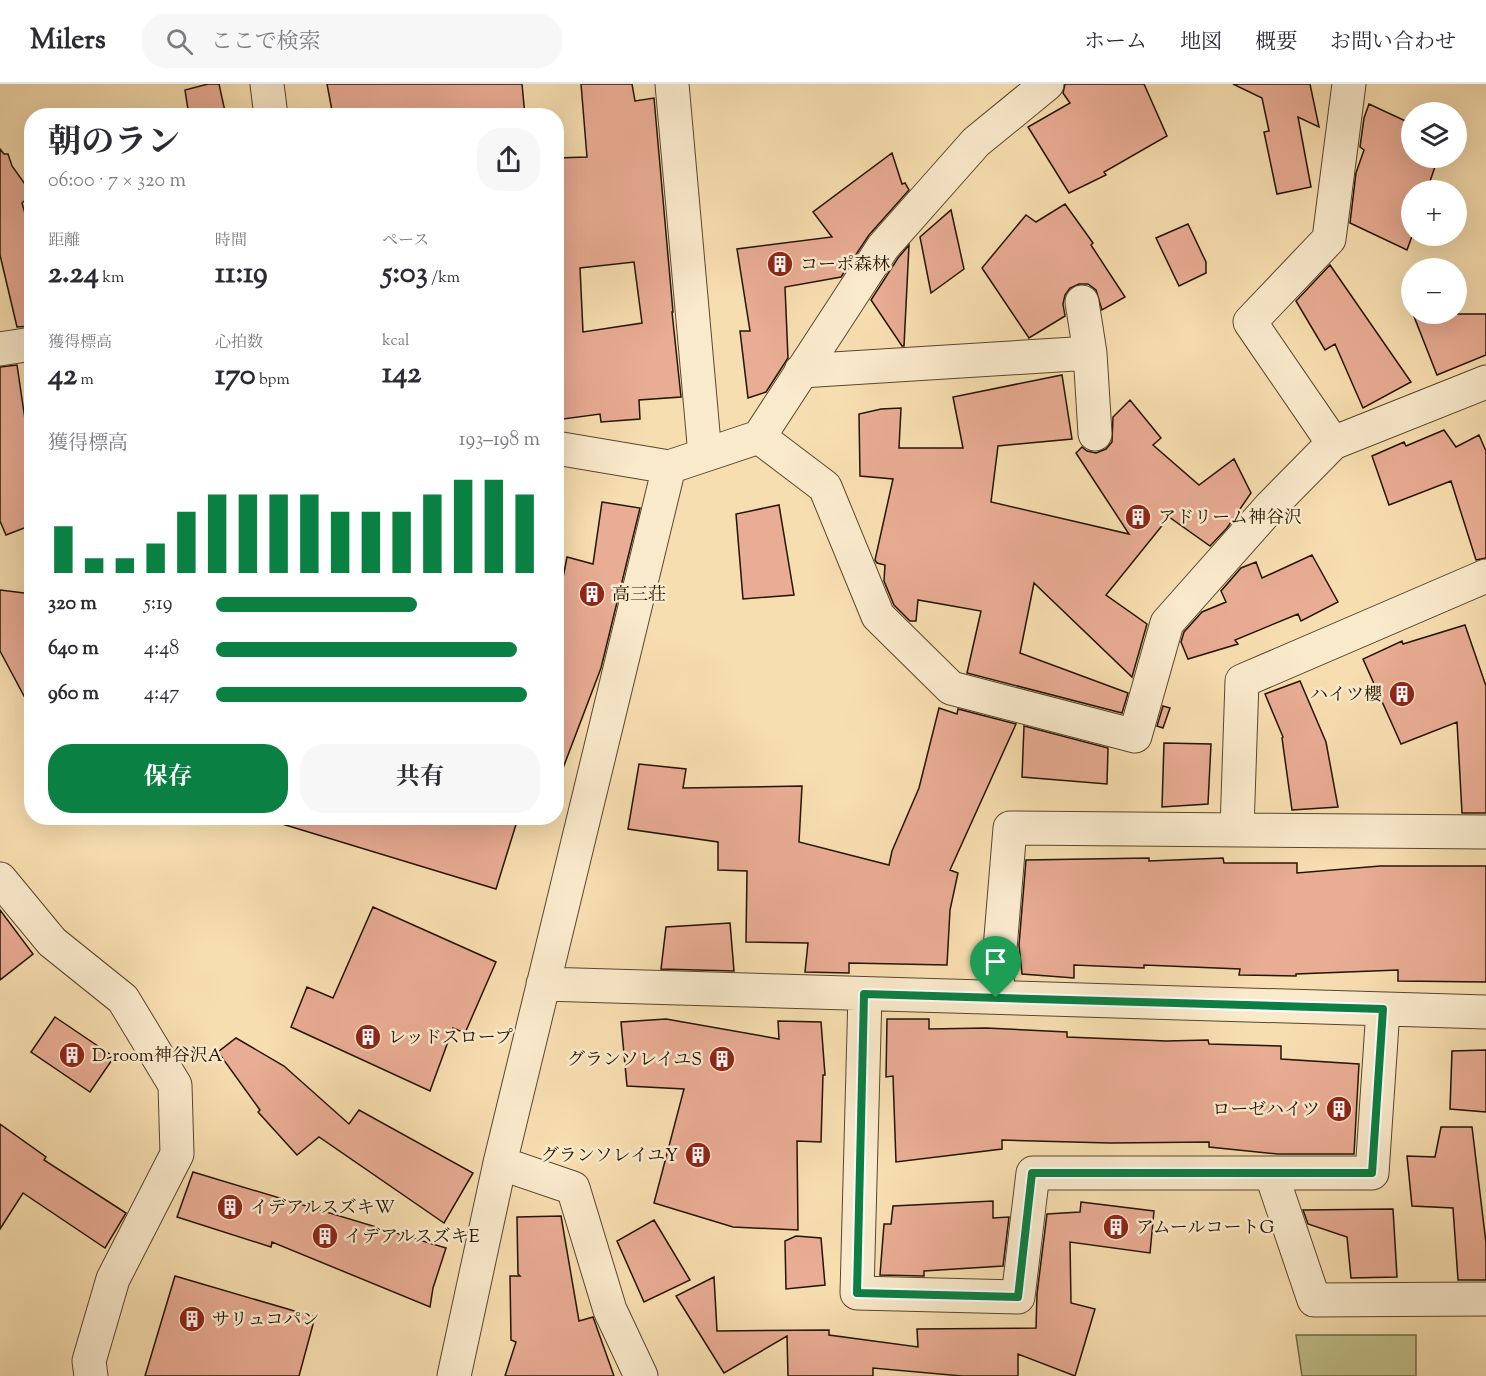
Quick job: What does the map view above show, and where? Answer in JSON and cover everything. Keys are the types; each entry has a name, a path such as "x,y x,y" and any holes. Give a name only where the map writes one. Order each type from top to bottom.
{"street":[{"path":"267,84 270,108"},
{"path":"672,84 705,455"},
{"path":"564,449 669,467 759,437 883,247 976,141 1047,84"},
{"path":"1333,443 1250,322 1329,239 1348,84"},
{"path":"1082,302 1090,352 1095,434"},
{"path":"801,371 1090,352"},
{"path":"759,437 825,487 878,616 951,688 1135,736 1167,623 1270,507 1333,443 1486,382"},
{"path":"454,1376 500,1163 669,467"},
{"path":"1237,830 1242,681 1486,576"},
{"path":"996,998 1011,828 1486,832"},
{"path":"0,879 52,942 123,999 175,1085 177,1154 113,1279 90,1361 91,1376"},
{"path":"543,984 1486,1012"},
{"path":"864,994 857,1293 1018,1297 1032,1173 1372,1173 1383,1009"},
{"path":"500,1163 573,1188 610,1310 641,1376"},
{"path":"1271,1173 1314,1300 1486,1299"}],"green space":[{"path":"1296,1335 1416,1335 1416,1376 1302,1376"}],"building":[{"path":"208,84 219,84 224,108 188,108 185,90"},
{"path":"327,84 522,84 524,108 332,108"},
{"path":"581,84 632,84 635,101 654,98 681,397 639,400 640,419 601,422 600,414 564,419 564,158 587,157","holes":["634,262 642,323 583,332 580,268"]},
{"path":"1065,84 1144,84 1167,136 1104,172 1106,175 1069,193 1028,127 1070,103 1063,93"},
{"path":"1233,84 1310,84 1319,127 1298,117 1311,187 1277,194 1264,132 1269,131 1262,98"},
{"path":"1369,104 1401,119 1401,168 1435,168 1430,180 1401,180 1401,246 1408,246 1407,250 1350,223 1356,173 1364,150 1360,147 1364,118"},
{"path":"0,149 4,154 8,154 12,166 24,183 24,201 22,203 24,210 24,327 17,327 0,255"},
{"path":"892,153 902,184 905,183 909,190 869,235 841,277 785,287 788,358 766,392 748,398 740,331 750,331 737,249 832,237 813,212"},
{"path":"1065,204 1093,243 1091,245 1125,297 1102,310 1096,290 1088,284 1079,284 1070,288 1065,295 1063,304 1065,316 1029,338 982,268 1026,215 1036,222"},
{"path":"951,210 964,269 931,293 920,237"},
{"path":"1188,224 1206,262 1206,273 1179,286 1156,238"},
{"path":"909,245 904,346 902,346 871,300"},
{"path":"1330,265 1411,382 1363,408 1335,344 1325,350 1296,301"},
{"path":"1467,314 1486,314 1486,355 1437,375 1417,324 1467,324"},
{"path":"17,365 24,413 24,528 6,535 0,521 0,367"},
{"path":"1062,375 1072,439 998,446 991,502 1129,534 1076,453 1082,447 1096,453 1106,449 1112,442 1113,417 1130,400 1161,438 1153,445 1199,485 1234,459 1251,493 1227,528 1210,546 1169,517 1106,595 1147,624 1132,677 1034,583 1020,653 1128,693 1122,713 967,673 981,611 918,600 916,621 910,621 894,605 884,581 885,565 875,560 893,479 860,476 859,414 881,409 901,408 899,448 963,448 953,397"},
{"path":"1444,430 1456,447 1479,435 1486,451 1486,558 1476,560 1451,481 1389,505 1372,456 1404,442 1406,446"},
{"path":"602,502 640,508 601,668 564,765 564,573 567,557 593,564"},
{"path":"779,505 794,595 743,599 736,514"},
{"path":"1312,555 1338,602 1301,621 1298,614 1235,640 1238,644 1188,659 1181,642 1184,632 1202,612 1226,602 1221,591 1241,568 1256,562 1262,578"},
{"path":"0,590 24,593 24,696 0,651"},
{"path":"1465,625 1486,686 1486,813 1462,813 1457,722 1401,744 1363,659 1402,641 1403,644"},
{"path":"1300,681 1326,742 1338,807 1292,810 1283,737 1265,694"},
{"path":"1163,706 1170,708 1163,728 1157,726"},
{"path":"939,708 957,714 958,709 1016,724 950,870 958,873 950,910 947,965 849,963 849,973 805,972 808,943 746,942 747,871 718,870 718,842 628,829 639,764 686,769 683,788 802,786 799,842 889,865 892,851 919,788"},
{"path":"1024,726 1108,748 1107,784 1022,777"},
{"path":"1164,743 1211,744 1208,804 1162,807"},
{"path":"285,825 516,825 496,889"},
{"path":"1149,858 1149,861 1223,858 1224,863 1297,863 1297,873 1380,866 1486,866 1486,982 1398,981 1398,970 1296,974 1296,976 1239,975 1240,969 1144,965 1144,968 1074,965 1074,978 1022,974 1019,945 1026,860"},
{"path":"373,907 496,962 465,1033 453,1028 430,1091 291,1027 307,987 333,998"},
{"path":"0,910 33,954 0,980"},
{"path":"730,923 734,971 661,969 666,927"},
{"name":"D-room神谷沢A","path":"55,1017 114,1057 90,1092 31,1052"},
{"path":"666,1019 779,1039 778,1021 821,1022 825,1075 823,1075 821,1142 797,1141 798,1230 733,1227 654,1203 684,1089 627,1086 621,1022"},
{"path":"887,1019 929,1019 929,1029 986,1028 1067,1032 1067,1037 1166,1041 1208,1040 1209,1044 1281,1046 1281,1059 1359,1064 1354,1154 1278,1154 1209,1147 1209,1142 1110,1143 1002,1140 1002,1149 896,1162 893,1076 886,1077"},
{"path":"236,1038 284,1066 349,1124 359,1110 473,1173 444,1223 319,1137 297,1155 258,1112 260,1110 218,1052"},
{"path":"1486,1050 1486,1112 1450,1109 1452,1051"},
{"path":"0,1124 46,1157 44,1160 126,1213 105,1248 23,1193 0,1229"},
{"path":"1441,1127 1472,1127 1486,1243 1486,1280 1458,1280 1453,1208 1412,1206 1407,1156 1435,1157"},
{"path":"193,1172 446,1248 433,1288 430,1307 272,1242 271,1247 177,1217"},
{"path":"993,1201 993,1218 1009,1217 1003,1266 924,1271 924,1276 880,1275 884,1224 891,1224 893,1206"},
{"path":"1081,1202 1154,1211 1150,1253 1070,1242 1071,1303 1095,1309 1075,1376 1018,1354 1018,1376 962,1376 873,1368 873,1376 788,1376 787,1336 724,1373 676,1296 714,1277 717,1331 829,1330 829,1335 918,1347 917,1329 1036,1328 1037,1294 1047,1214 1080,1212"},
{"path":"1393,1209 1397,1277 1351,1278 1347,1237 1308,1224 1303,1210"},
{"path":"561,1216 579,1321 593,1317 614,1376 505,1376 516,1342 511,1340 510,1276 520,1276 518,1274 517,1217"},
{"path":"654,1220 690,1280 644,1302 617,1241"},
{"path":"796,1236 821,1238 825,1285 786,1289 785,1241"},
{"path":"175,1276 315,1317 299,1376 145,1376"}],"place":[{"name":"コーポ森林","path":"780,264"},
{"name":"アドリーム神谷沢","path":"1138,517"},
{"name":"高三荘","path":"592,594"},
{"name":"ハイツ櫻","path":"1402,694"},
{"name":"レッドスロープ","path":"368,1037"},
{"name":"D-room神谷沢A","path":"72,1055"},
{"name":"グランソレイユS","path":"722,1059"},
{"name":"ローゼハイツ","path":"1339,1109"},
{"name":"グランソレイユY","path":"698,1155"},
{"name":"イデアルスズキW","path":"230,1207"},
{"name":"アムールコートG","path":"1116,1227"},
{"name":"イデアルスズキE","path":"325,1236"},
{"name":"サリュコパン","path":"192,1319"}],"route":[{"path":"864,994 996,998 1383,1009 1372,1173 1032,1173 1018,1297 857,1293 864,994"}]}
